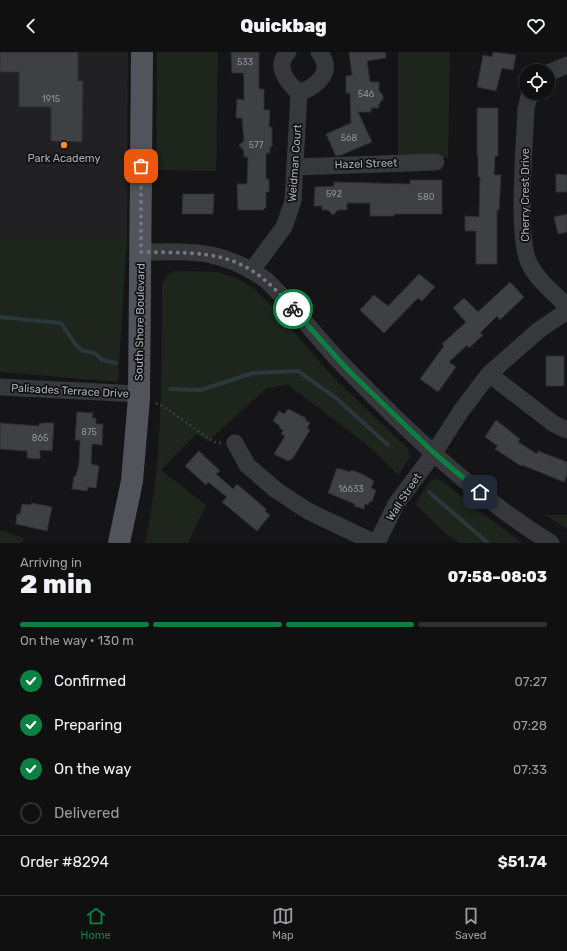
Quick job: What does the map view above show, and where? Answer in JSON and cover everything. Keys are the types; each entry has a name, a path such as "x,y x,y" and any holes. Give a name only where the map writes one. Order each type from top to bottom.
{"main road":[{"name":"South Shore Boulevard","path":"119,543 131,488 139,396 142,52"}],"street":[{"path":"288,52 282,59 283,74 286,80 299,93 315,86 320,82 324,74 324,61 319,52"},
{"path":"555,70 567,65"},
{"name":"Weidman Court","path":"252,270 279,236 289,215 293,201 299,93"},
{"name":"Cherry Crest Drive","path":"528,100 526,108 523,211 524,247 529,263 548,289 567,306"},
{"name":"Hazel Street","path":"296,167 436,162"},
{"path":"141,252 194,252 213,255 233,260 252,270 277,290 347,369 434,453 499,507 551,543"},
{"name":"Wall Street","path":"376,543 396,504 434,453 460,411 489,374 539,330 567,311"},
{"path":"489,374 554,424 567,430"},
{"name":"Palisades Terrace Drive","path":"0,387 139,396"},
{"path":"235,443 247,465 276,490 308,511 376,543"}],"path":[{"path":"139,396 161,404 217,443 235,443"}],"shaded area":[{"name":"Park Academy","path":"0,52 128,52 127,238 0,238"},
{"path":"157,52 218,52 216,171 156,170"},
{"path":"398,52 450,52 448,158 398,157"},
{"path":"0,238 127,238 118,382 0,372"},
{"path":"174,271 217,272 239,279 252,287 269,303 333,377 408,449 410,457 398,475 365,443 288,385 267,388 208,441 196,434 161,470 206,505 188,543 145,543 156,479 161,382 162,284 167,275"},
{"path":"435,479 441,480 487,517 523,543 459,543 446,534 415,504 429,482"},
{"path":"545,515 567,515 567,529"},
{"path":"0,530 24,538 22,543 0,543"}],"building":[{"path":"0,52 78,52 78,81 83,81 82,142 51,141 51,107 19,107 19,72 0,72"},
{"path":"231,52 259,52 259,89 264,89 264,110 270,110 269,127 272,127 272,147 270,147 270,153 266,153 266,179 269,179 269,192 266,192 266,207 263,210 238,210 237,184 247,184 248,157 244,157 244,151 239,145 244,141 242,118 236,118 237,99 244,100 244,78 243,73 232,73"},
{"path":"349,52 385,52 386,58 367,61 370,82 379,82 379,91 383,95 383,99 379,104 379,108 371,108 371,112 358,112 372,142 336,156 326,134 351,123 350,93 346,93 346,76 352,75"},
{"path":"493,52 516,55 513,70 502,68 496,91 477,87 483,55 492,57"},
{"path":"477,108 498,108 498,156 495,156 494,175 501,175 499,210 497,210 497,264 476,264 476,231 465,231 465,216 479,217 480,177 478,177 477,155"},
{"path":"556,174 567,175 567,192 556,192"},
{"path":"410,180 442,180 442,214 394,214 394,216 370,216 370,203 347,203 347,210 338,210 333,215 328,210 322,210 322,206 314,206 315,187 334,186 334,182 410,184"},
{"path":"183,194 214,194 213,214 182,214"},
{"path":"567,214 567,232 558,234 554,217"},
{"path":"419,274 435,287 422,301 418,298 384,333 360,310 374,295 388,306"},
{"path":"510,282 524,297 500,320 497,316 480,333 483,335 469,348 467,345 449,362 456,367 438,392 420,379 444,346 442,344 466,322 453,308 464,298 478,312"},
{"path":"546,356 564,356 564,386 546,386"},
{"path":"288,409 306,418 305,420 310,423 307,428 310,430 293,458 288,461 274,454 285,436 281,434 283,430 279,428 280,426 273,421 279,411 284,414"},
{"path":"77,412 93,413 92,418 96,418 96,424 103,424 102,445 92,444 91,464 99,466 96,488 88,487 87,491 72,489 74,476 76,476 79,463 80,440 75,440"},
{"path":"496,420 520,439 518,442 537,454 538,451 567,462 567,475 564,482 522,465 521,466 495,449 498,446 485,437"},
{"path":"0,423 39,426 39,424 43,423 54,423 52,451 40,450 40,459 27,458 27,451 0,449"},
{"path":"199,451 220,471 216,474 233,489 237,484 266,509 265,511 270,515 257,531 222,502 227,497 208,482 206,485 185,466"},
{"path":"337,468 350,472 351,470 374,481 371,488 376,490 372,502 370,501 368,505 365,504 364,509 354,506 355,504 328,493"},
{"path":"32,503 52,507 47,531 16,524 17,514 20,514 22,504 31,505"}],"waterway":[{"path":"0,317 61,323 75,344 83,351 95,353 102,360 116,363"},
{"path":"170,389 201,390 253,373 298,371 336,398 388,445"},
{"path":"429,492 488,543"}],"way so far":[{"path":"141,166 141,252 194,252 233,260 252,270 266,280 277,290 293,309"}],"place":[{"name":"Park Academy","path":"64,145"}],"route":[{"path":"293,309 320,341 347,369 434,453 480,492"}]}
